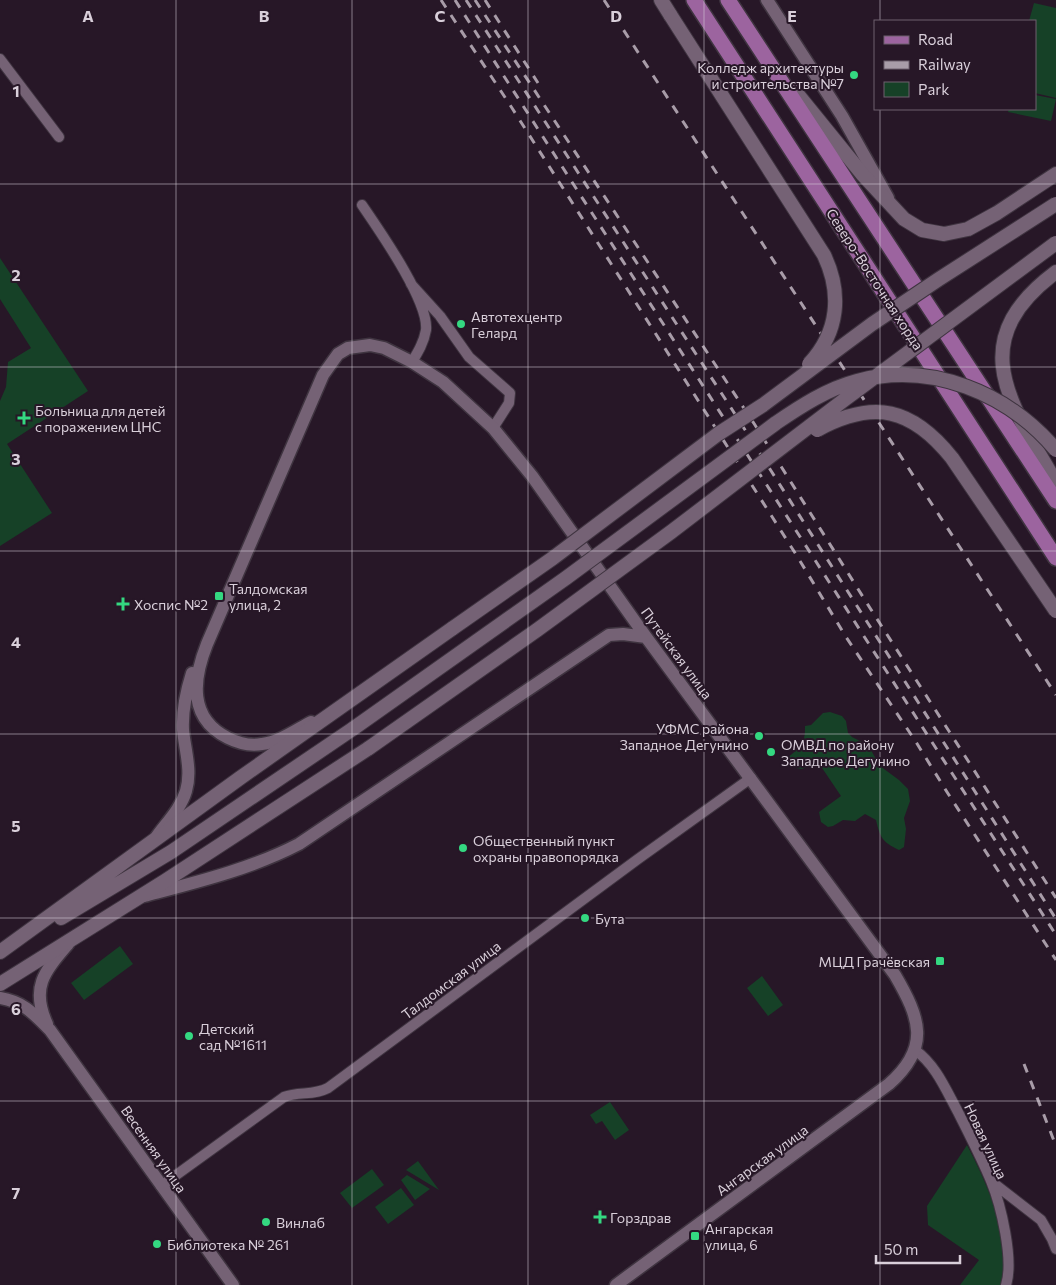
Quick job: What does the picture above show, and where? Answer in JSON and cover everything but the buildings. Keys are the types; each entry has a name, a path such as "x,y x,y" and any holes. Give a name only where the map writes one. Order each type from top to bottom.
{"main road":[{"path":"661,0 824,255 834,283 833,322 830,333 817,356 796,377 763,404"},
{"name":"Северо-Восточная хорда","path":"694,0 1056,558"},
{"path":"728,0 1056,501"},
{"path":"738,15 801,100 863,175 911,225 922,230 944,234 968,229 997,213 1056,174"},
{"path":"0,953 339,708 545,564 718,434 906,301 1056,204"},
{"path":"0,984 137,898 368,748 581,598 1056,243"},
{"path":"1056,272 1041,283 1023,301 1010,321 1003,342 1002,363 1005,382 1017,414 1056,483"},
{"path":"0,953 106,893 171,852 354,728 566,578 783,418 814,398 857,381 880,376 930,377 982,392 1005,404 1022,417 1056,450"},
{"path":"780,451 833,421 860,413 887,413 899,416 920,426 952,458 1056,611"}],"street":[{"path":"767,0 842,116 894,208"},
{"path":"0,59 59,137"},
{"path":"362,205 391,248 412,284 423,313 426,328 423,341 412,362"},
{"path":"412,284 440,316 469,357 510,393 509,403 493,428"},
{"name":"Путейская улица","path":"207,644 323,375 331,362 338,354 348,348 370,345 384,348 412,362 443,382 493,428 532,476 646,637 895,975 907,995 915,1015 918,1036 915,1050"},
{"path":"137,898 217,877 275,856 299,844 609,635 623,634 646,637"},
{"path":"207,644 196,678 198,705 204,717 214,728 235,741 246,744 262,744 277,740 339,708"},
{"path":"150,845 177,809 185,792 188,776 183,729 185,699 192,673 207,644"},
{"name":"Талдомская улица","path":"161,1186 284,1097 293,1094 317,1093 337,1082 638,859 751,778"},
{"name":"Весенняя улица","path":"50,1030 41,1010 40,987 50,966 74,938"},
{"name":"Весенняя улица","path":"0,998 11,1000 27,1007 50,1030 232,1285"},
{"name":"Новая улица","path":"915,1050 931,1063 941,1080 992,1182 1005,1232 1008,1252 1006,1285"},
{"name":"Ангарская улица","path":"616,1285 890,1084 901,1074 915,1050"},
{"path":"992,1182 1041,1220 1056,1249"}],"green space":[{"path":"1034,3 1056,8 1056,98 1036,93 1036,20 1029,20"},
{"path":"1036,95 1056,99 1051,121 1008,112 1009,110 1036,110"},
{"name":"Больница для детей с поражением ЦНС","path":"0,258 88,391 7,444 52,513 0,546 0,401 6,387 8,362 31,348 0,299"},
{"path":"830,712 842,716 846,721 848,733 868,745 880,766 908,789 910,801 904,818 906,829 904,847 899,850 885,841 879,831 876,820 865,814 855,821 843,820 828,827 821,822 819,812 841,796 818,762 802,769 784,766 782,761 795,751 803,741 805,726 811,725 823,713"},
{"path":"120,946 133,964 84,1000 71,983"},
{"path":"762,976 783,1005 768,1016 747,988"},
{"path":"610,1102 629,1130 615,1140 602,1121 596,1124 590,1115"},
{"path":"967,1145 990,1195 1001,1231 1004,1267 1002,1285 960,1285 979,1260 928,1225 927,1206"},
{"path":"418,1161 439,1190 406,1170"},
{"path":"372,1169 384,1185 352,1208 340,1193"},
{"path":"407,1175 430,1189 415,1200 401,1180"},
{"path":"401,1188 414,1205 388,1224 375,1207"}],"railway":[{"path":"441,0 512,108 797,556 846,637 1056,960"},
{"path":"455,0 1056,935"},
{"path":"466,0 733,411 1056,919"},
{"path":"475,0 755,425 1056,898"},
{"path":"485,0 538,83"},
{"path":"604,0 1056,695"},
{"path":"1024,1064 1056,1146"}],"place":[{"name":"Колледж архитектуры и строительства №7","path":"854,75"},
{"name":"Автотехцентр Гелард","path":"461,324"},
{"name":"Больница для детей с поражением ЦНС","path":"24,418"},
{"name":"Талдомская улица, 2","path":"219,596"},
{"name":"Хоспис №2","path":"123,604"},
{"name":"УФМС района Западное Дегунино","path":"759,736"},
{"name":"ОМВД по району Западное Дегунино","path":"771,752"},
{"name":"Общественный пункт охраны правопорядка","path":"463,848"},
{"name":"Бута","path":"585,918"},
{"name":"МЦД Грачёвская","path":"940,961"},
{"name":"Детский сад №1611","path":"189,1036"},
{"name":"Горздрав","path":"600,1217"},
{"name":"Винлаб","path":"266,1222"},
{"name":"Ангарская улица, 6","path":"695,1236"},
{"name":"Библиотека № 261","path":"157,1244"}]}
